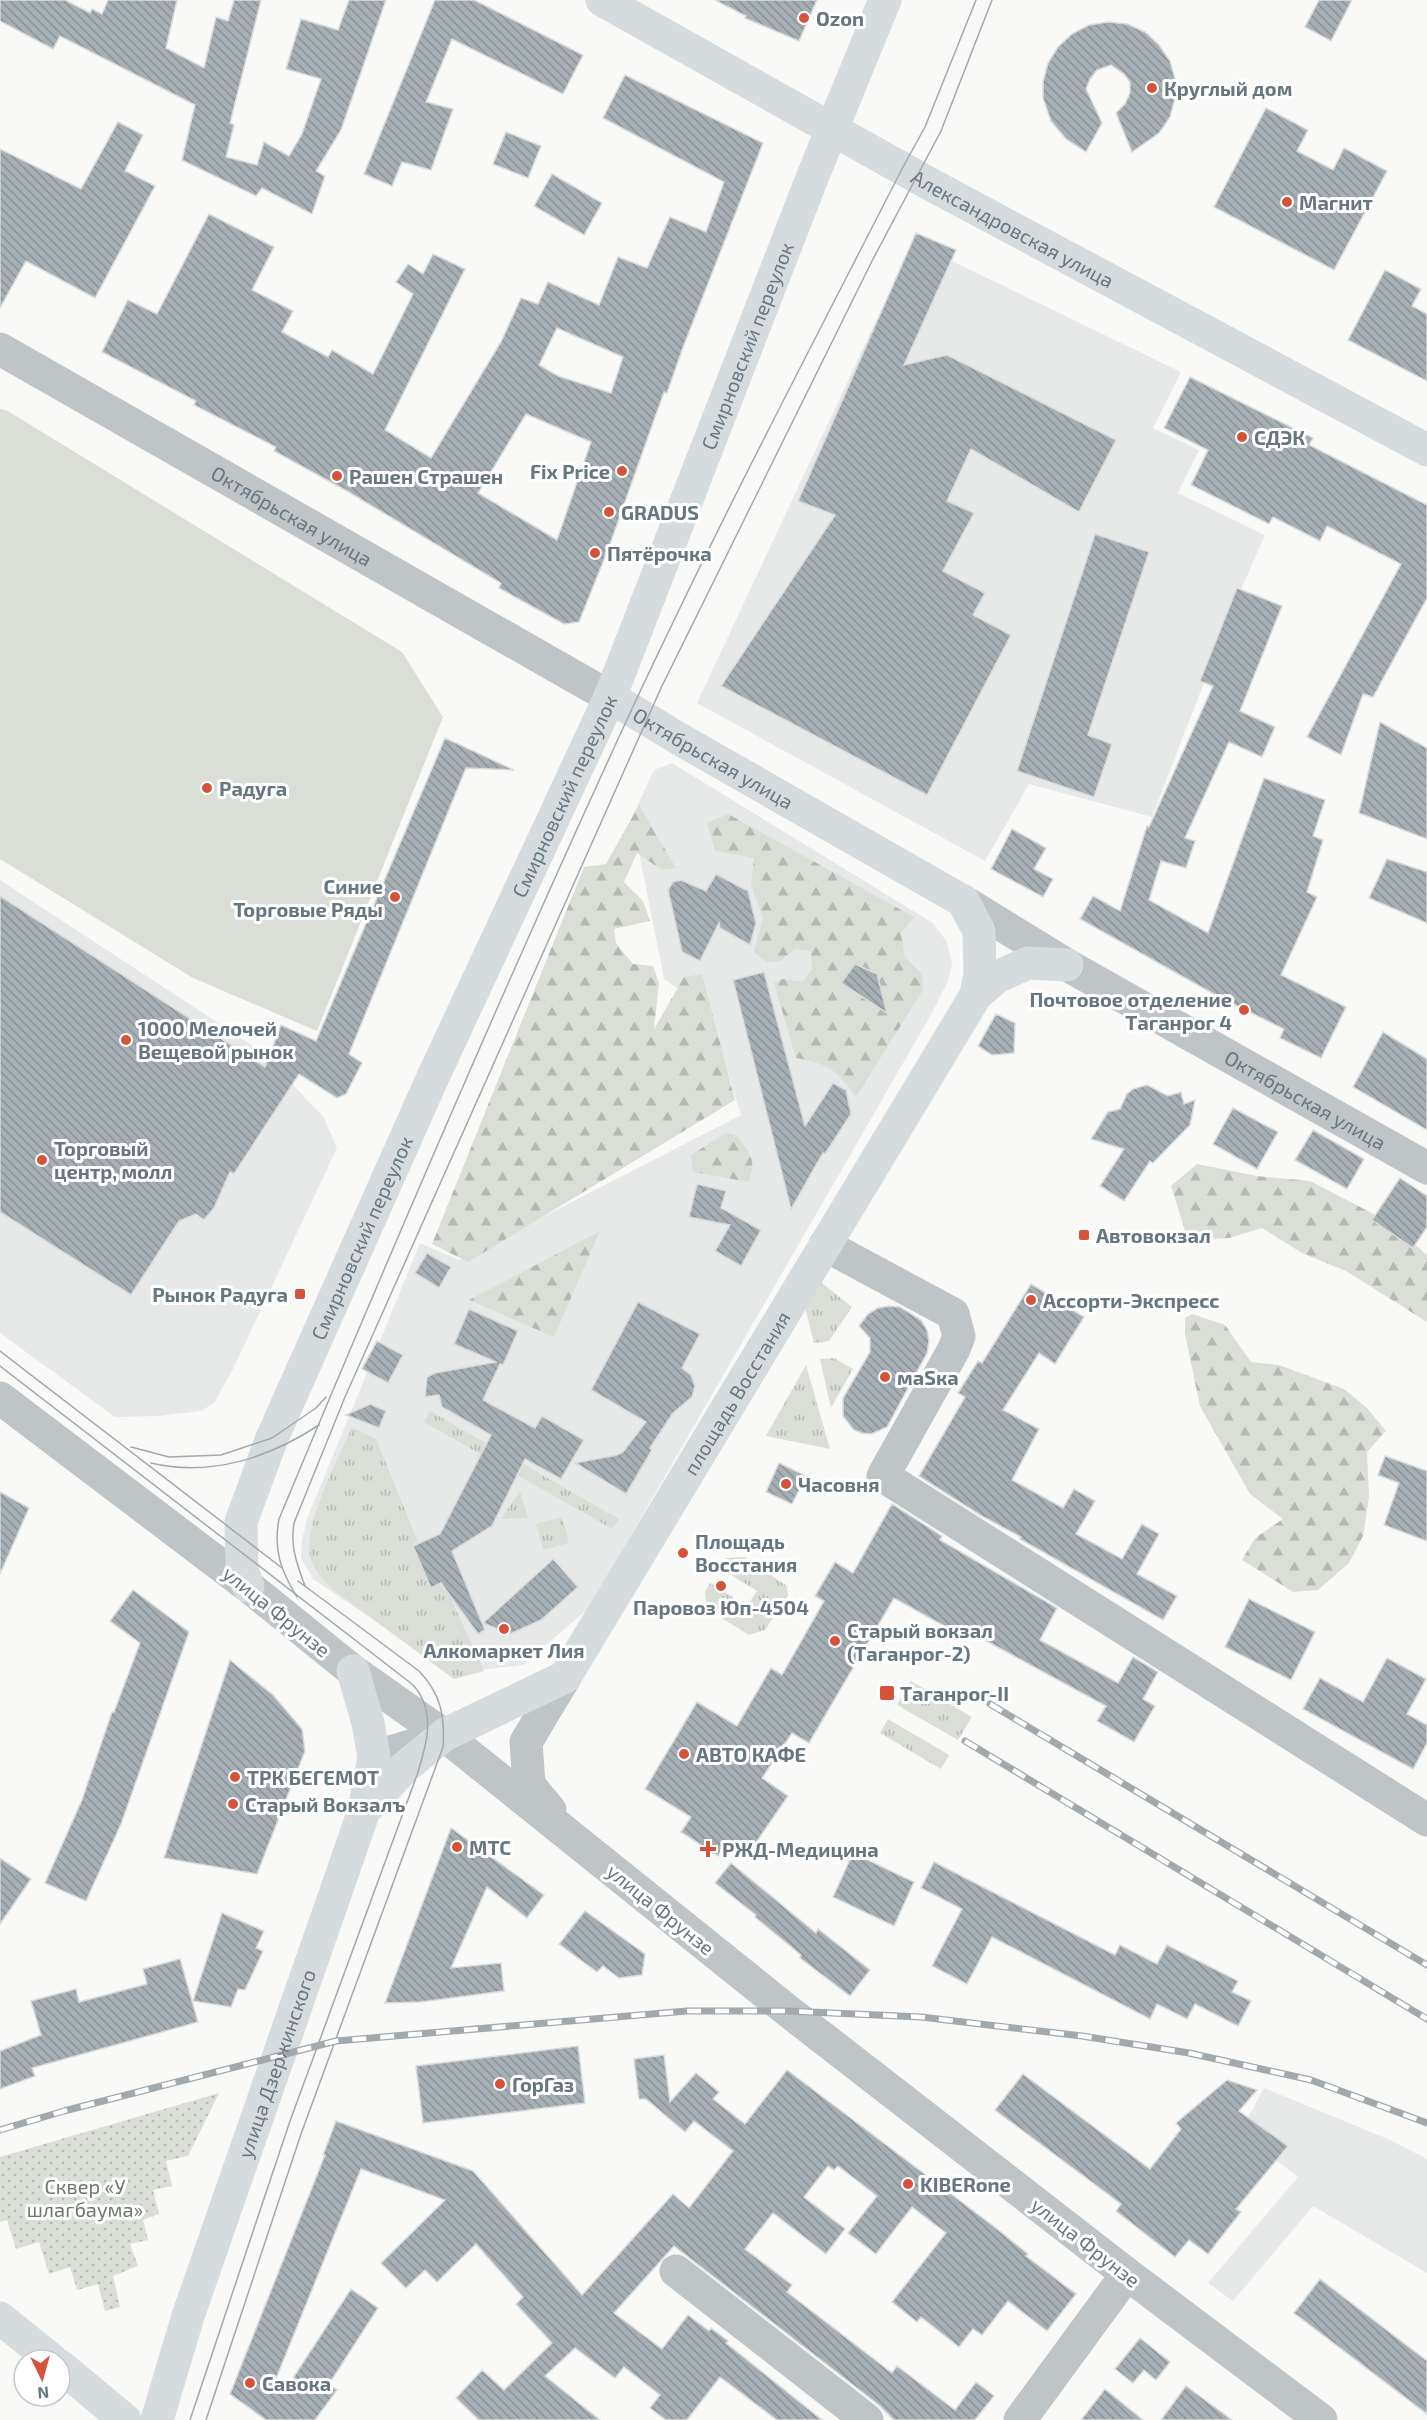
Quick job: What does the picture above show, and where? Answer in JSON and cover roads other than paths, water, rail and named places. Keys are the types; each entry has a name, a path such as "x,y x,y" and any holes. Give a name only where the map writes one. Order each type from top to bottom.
{"main road":[{"name":"Александровская улица","path":"602,0 927,183 1427,450"},
{"name":"Смирновский переулок","path":"248,1586 242,1570 241,1522 272,1438 428,1087 610,697 832,128 885,0"},
{"name":"Октябрьская улица","path":"610,697 963,901"},
{"name":"площадь Восстания","path":"963,901 980,932 980,974 976,995"},
{"name":"площадь Восстания","path":"565,1677 976,995 997,977 1028,963 1066,964"},
{"path":"353,1671 368,1723 374,1758 364,1811"},
{"path":"444,1735 565,1677"},
{"name":"улица Дзержинского","path":"157,2420 188,2316 364,1811 405,1767 444,1735"},
{"path":"0,2318 37,2348"},
{"path":"72,2376 125,2420"}],"street":[{"name":"Октябрьская улица","path":"0,349 610,697"},
{"name":"Октябрьская улица","path":"963,901 1066,964 1427,1168"},
{"path":"825,1245 953,1314 959,1336 954,1349 883,1476 1427,1820"},
{"name":"улица Фрунзе","path":"0,1398 248,1586 353,1671 444,1735 788,2011 1127,2274 1321,2420"},
{"path":"565,1677 526,1742 529,1785 571,1837"},
{"path":"374,1758 444,1735"},
{"path":"676,2271 867,2420"},
{"path":"1020,2420 1127,2274"}],"tram line":[{"path":"297,1597 280,1560 277,1541 279,1519 364,1316 495,1012 631,711 696,574 925,127 976,0"},
{"path":"305,1586 294,1548 294,1523 345,1397 661,688 873,259 941,131 992,0"},
{"path":"0,1351 282,1568"},
{"path":"0,1366 412,1684 420,1694 427,1716 428,1728 417,1775 290,2121 190,2420"},
{"path":"131,1447 169,1457 221,1455 272,1438 316,1408 326,1397"},
{"path":"151,1463 195,1468 238,1462 280,1447 319,1425"},
{"path":"206,2420 301,2134 443,1747 440,1706 432,1688 419,1671 298,1581"}],"railway":[{"path":"990,1704 1427,1965"},
{"path":"965,1741 1427,2019"},
{"path":"0,2130 64,2111 336,2041 687,2011 788,2011 921,2017 1082,2036 1189,2053 1311,2080 1427,2123"}],"place":[{"name":"Ozon","path":"804,18"},
{"name":"Круглый дом","path":"1152,88"},
{"name":"Магнит","path":"1287,202"},
{"name":"СДЭК","path":"1242,437"},
{"name":"Fix Price","path":"622,471"},
{"name":"Рашен Страшен","path":"337,476"},
{"name":"GRADUS","path":"609,512"},
{"name":"Пятёрочка","path":"595,553"},
{"name":"Радуга","path":"207,788"},
{"name":"Синие Торговые Ряды","path":"395,897"},
{"name":"Почтовое отделение Таганрог 4","path":"1244,1010"},
{"name":"1000 Мелочей Вещевой рынок","path":"126,1040"},
{"name":"Торговый центр, молл","path":"42,1160"},
{"name":"Автовокзал","path":"1084,1235"},
{"name":"Рынок Радуга","path":"300,1294"},
{"name":"Ассорти-Экспресс","path":"1031,1300"},
{"name":"маSка","path":"885,1377"},
{"name":"Часовня","path":"786,1484"},
{"name":"Площадь Восстания","path":"683,1553"},
{"name":"Паровоз Юп-4504","path":"721,1586"},
{"name":"Алкомаркет Лия","path":"504,1629"},
{"name":"Старый вокзал (Таганрог-2)","path":"835,1641"},
{"name":"Таганрог-II","path":"887,1693"},
{"name":"АВТО КАФЕ","path":"684,1754"},
{"name":"ТРК БЕГЕМОТ","path":"235,1777"},
{"name":"Старый Вокзалъ","path":"233,1804"},
{"name":"МТС","path":"457,1847"},
{"name":"РЖД-Медицина","path":"708,1849"},
{"name":"ГорГаз","path":"500,2084"},
{"name":"KIBERone","path":"908,2184"},
{"name":"Савока","path":"250,2383"}],"park label":[{"name":"Сквер «У шлагбаума»","path":"85,2198"}]}
